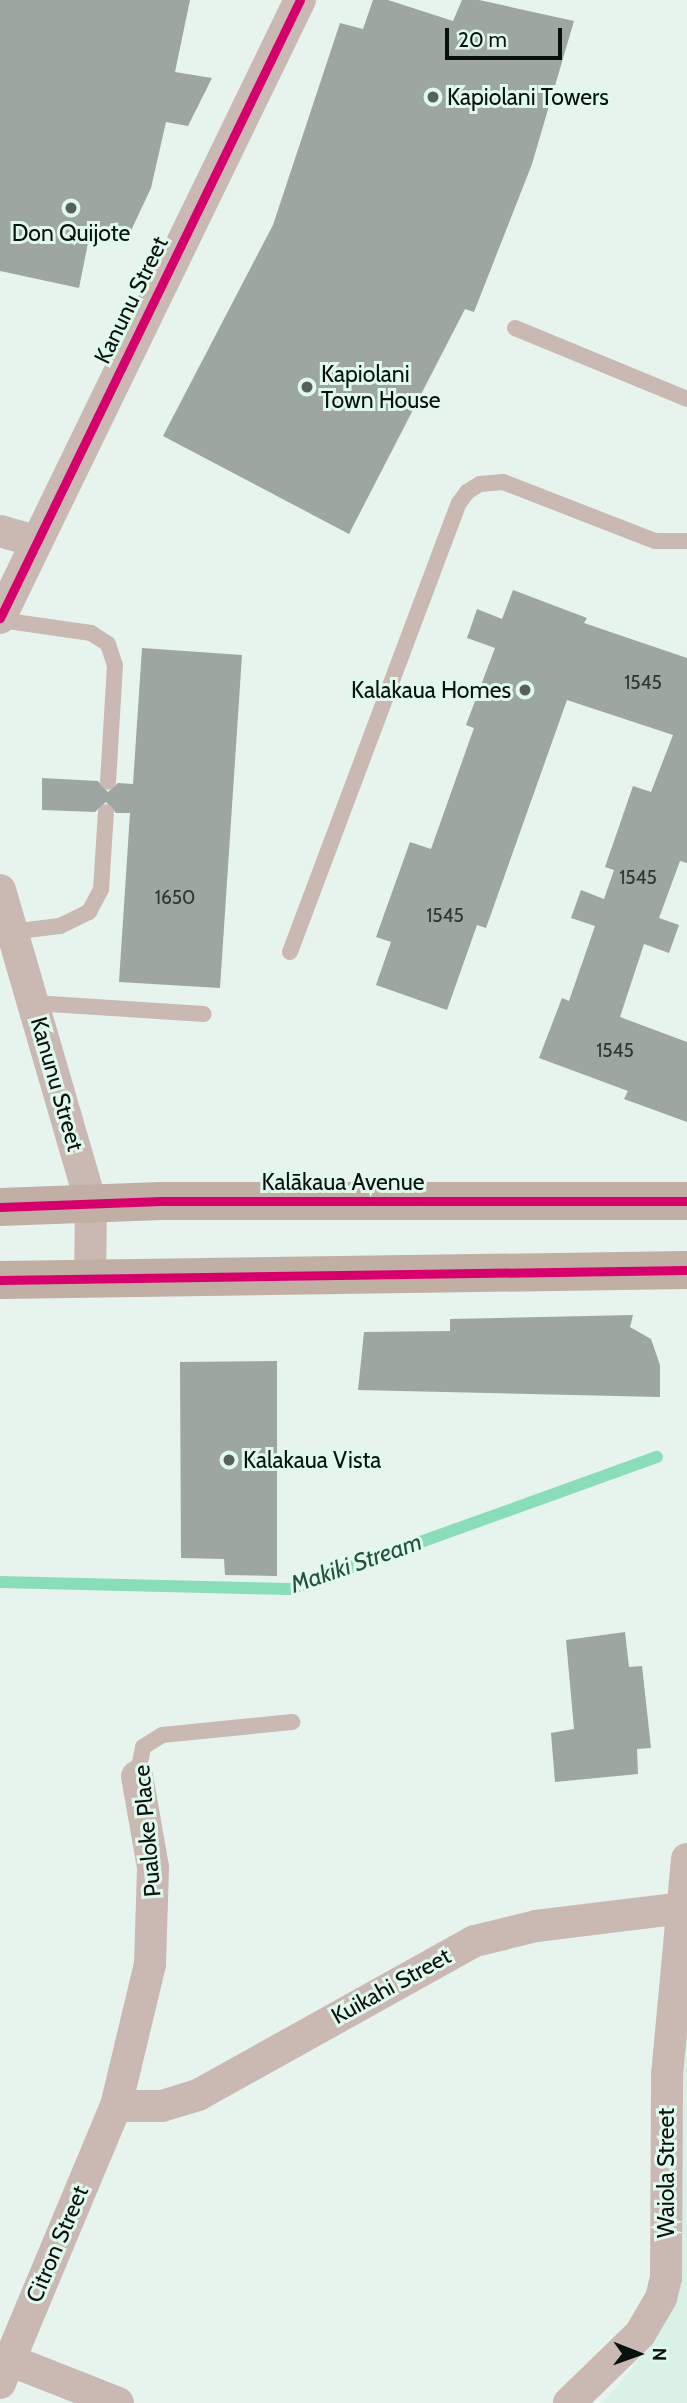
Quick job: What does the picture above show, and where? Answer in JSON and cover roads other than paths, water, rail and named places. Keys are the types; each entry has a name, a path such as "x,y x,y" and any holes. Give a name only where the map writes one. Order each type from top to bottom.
{"main road":[{"name":"Kalākaua Avenue","path":"0,1207 91,1204 687,1201"},
{"path":"0,1280 90,1281 687,1270"}],"street":[{"name":"Kanunu Street","path":"0,619 33,541 300,0"},
{"path":"0,531 33,541"},
{"name":"Kanunu Street","path":"0,890 91,1204 90,1281"},
{"name":"Pualoke Place","path":"116,2106 153,1931 153,1867 138,1776"},
{"name":"Waiola Street","path":"569,2403 640,2334 661,2298 666,2278 677,2090 682,1908 687,1859"},
{"name":"Kuikahi Street","path":"116,2106 162,2106 198,2095 475,1941 536,1926 682,1908"},
{"name":"Citron Street","path":"4,2371 116,2106"},
{"path":"4,2371 118,2403"}],"lane":[{"path":"515,328 687,399"},
{"path":"290,952 458,503 467,492 480,484 503,482 654,541 687,541"},
{"path":"0,619 91,633 108,644 115,665 108,782"},
{"path":"11,932 60,926 89,912 100,889 106,813"},
{"path":"34,1003 204,1014"},
{"name":"Pualoke Place","path":"138,1776 143,1747 162,1735 292,1722"}],"waterway":[{"name":"Makiki Stream","path":"0,1582 290,1589 657,1457"}],"place":[{"name":"Kapiolani Towers","path":"433,97"},
{"name":"Don Quijote","path":"71,208"},
{"name":"Kapiolani Town House","path":"307,387"},
{"name":"Kalakaua Homes","path":"525,690"},
{"name":"Kalakaua Vista","path":"229,1460"}]}
